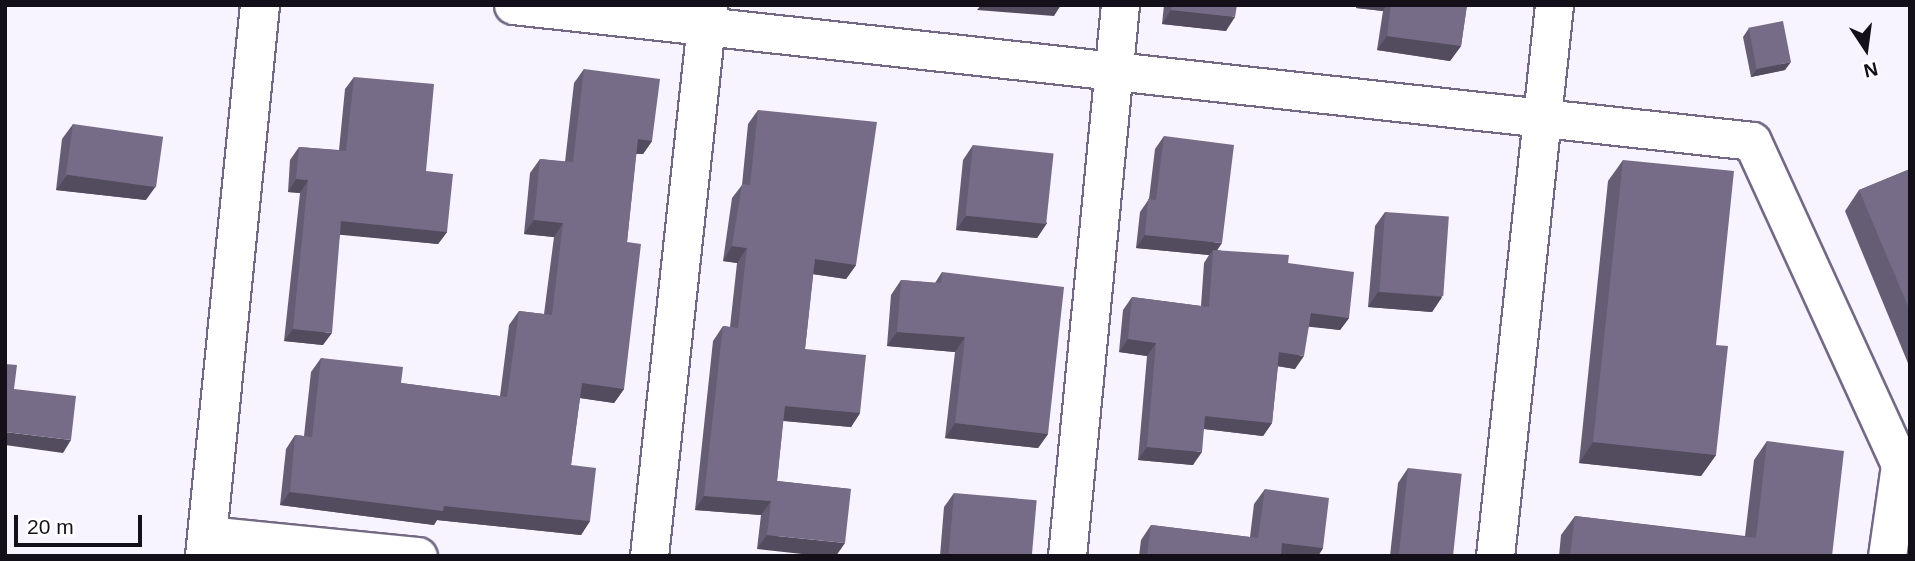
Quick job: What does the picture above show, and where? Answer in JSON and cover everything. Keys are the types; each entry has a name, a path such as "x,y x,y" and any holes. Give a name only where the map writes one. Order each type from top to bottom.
{"street":[{"path":"260,5 206,545 418,556"},
{"path":"513,5 707,16 1113,69 1752,141 1900,465 1887,556"},
{"path":"1067,556 1120,5"},
{"path":"1495,556 1554,5"},
{"path":"649,556 707,16"}],"building":[{"path":"1172,5 1237,5 1235,17 1171,10"},
{"path":"1391,5 1467,5 1461,46 1387,36"},
{"path":"1783,21 1791,62 1757,69 1749,28"},
{"path":"584,69 660,79 652,141 638,139 627,242 641,244 624,389 582,383 571,465 596,468 590,521 444,506 443,511 290,492 295,435 312,437 321,358 403,367 401,383 507,397 519,311 552,315 563,223 534,220 540,159 573,162"},
{"path":"354,77 434,84 426,171 453,174 447,232 341,221 332,333 293,329 308,180 296,179 299,147 346,151"},
{"path":"758,110 877,122 856,265 815,259 805,349 866,355 860,413 785,406 777,481 851,489 845,543 767,535 771,501 704,496 723,326 738,328 747,248 732,246 742,184 750,185"},
{"path":"73,124 163,137 156,187 66,175"},
{"path":"1164,136 1234,145 1222,243 1145,235 1148,199 1156,200"},
{"path":"973,145 1054,153 1046,224 966,216"},
{"path":"1623,160 1734,171 1716,345 1728,346 1716,455 1593,442"},
{"path":"1910,169 1910,311 1859,190"},
{"path":"1385,212 1449,216 1443,296 1379,292"},
{"path":"1213,250 1289,255 1288,263 1354,272 1349,318 1311,313 1304,356 1279,352 1272,423 1205,416 1202,452 1147,447 1156,343 1128,339 1132,297 1209,307"},
{"path":"942,272 1064,287 1048,434 955,423 965,337 897,332 901,280 941,283"},
{"path":"5,364 17,365 14,389 76,396 71,440 5,432"},
{"path":"1767,441 1844,451 1832,556 1570,556 1575,516 1756,538"},
{"path":"1408,468 1462,474 1453,556 1399,556"},
{"path":"1265,489 1329,498 1323,548 1282,543 1281,556 1147,556 1151,525 1258,538"},
{"path":"954,493 1037,500 1032,556 949,556"}]}
